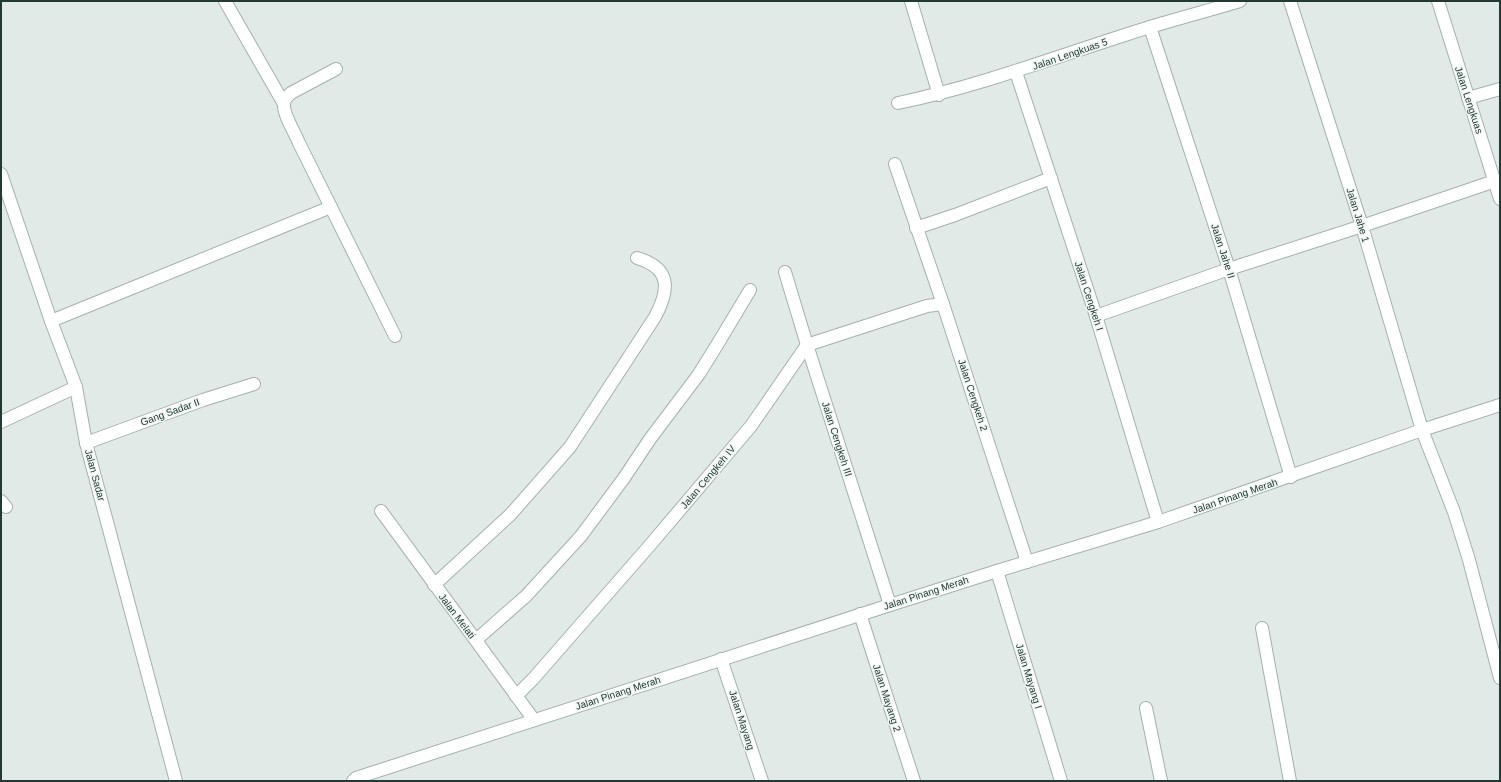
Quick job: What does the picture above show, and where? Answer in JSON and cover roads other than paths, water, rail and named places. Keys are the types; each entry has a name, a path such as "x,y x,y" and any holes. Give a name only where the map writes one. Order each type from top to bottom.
{"street":[{"path":"225,1 284,104 288,119 395,336"},
{"path":"912,1 939,94"},
{"name":"Jalan Lengkuas 5","path":"898,104 1016,72 1150,27 1240,1"},
{"name":"Jalan Jahe 1","path":"1290,1 1362,226 1422,430 1456,519 1469,560 1500,678"},
{"name":"Jalan Lengkuas","path":"1438,1 1500,199"},
{"name":"Jalan Jahe II","path":"1150,27 1229,269 1291,477"},
{"path":"284,104 285,98 291,93 336,69"},
{"name":"Jalan Cengkeh I","path":"1016,72 1096,316 1158,522"},
{"path":"1468,98 1500,89"},
{"name":"Jalan Cengkeh 2","path":"895,164 943,304 1027,562"},
{"name":"Jalan Sadar","path":"1,174 51,321 76,387 86,442 176,781"},
{"path":"916,228 955,215 1050,178"},
{"path":"1096,316 1229,269 1362,226 1495,180"},
{"path":"51,321 331,207"},
{"path":"434,585 510,515 570,447 655,317 663,299 665,284 663,276 660,269 655,265 637,258"},
{"name":"Jalan Cengkeh III","path":"785,272 890,605"},
{"path":"476,640 526,596 581,536 624,478 662,422 699,374 750,290"},
{"path":"807,345 927,306 943,304"},
{"name":"Jalan Cengkeh IV","path":"516,696 533,679 646,550 750,426 807,345"},
{"name":"Gang Sadar II","path":"86,442 203,400 254,384"},
{"path":"1,422 76,387"},
{"name":"Jalan Pinang Merah","path":"353,781 356,778 860,614 1158,522 1291,477 1422,430 1500,405"},
{"name":"Jalan Melati","path":"381,511 534,720"},
{"name":"Jalan Mayang I","path":"997,571 1061,781"},
{"name":"Jalan Mayang 2","path":"860,614 914,781"},
{"path":"1262,628 1290,781"},
{"name":"Jalan Mayang","path":"722,659 762,781"},
{"path":"1146,708 1161,781"}]}
